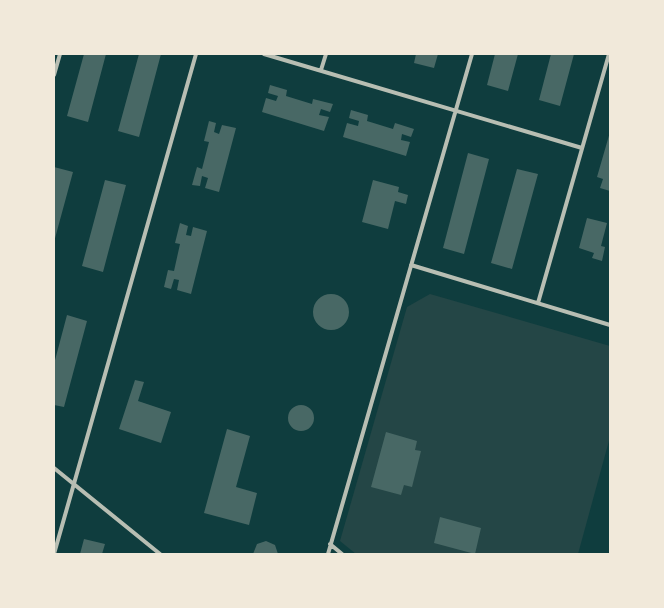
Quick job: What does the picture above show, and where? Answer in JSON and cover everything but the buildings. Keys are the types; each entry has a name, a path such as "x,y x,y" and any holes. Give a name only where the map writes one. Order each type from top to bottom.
{"lane":[{"path":"54,75 60,54"},
{"path":"54,554 196,54"},
{"path":"264,54 582,148"},
{"path":"321,70 326,54"},
{"path":"328,554 472,54"},
{"path":"538,303 609,54"},
{"path":"411,265 610,325"},
{"path":"54,468 160,554"},
{"path":"330,544 342,554"}],"shaded area":[{"path":"430,294 610,346 610,437 578,554 356,554 340,541 407,307"}]}
